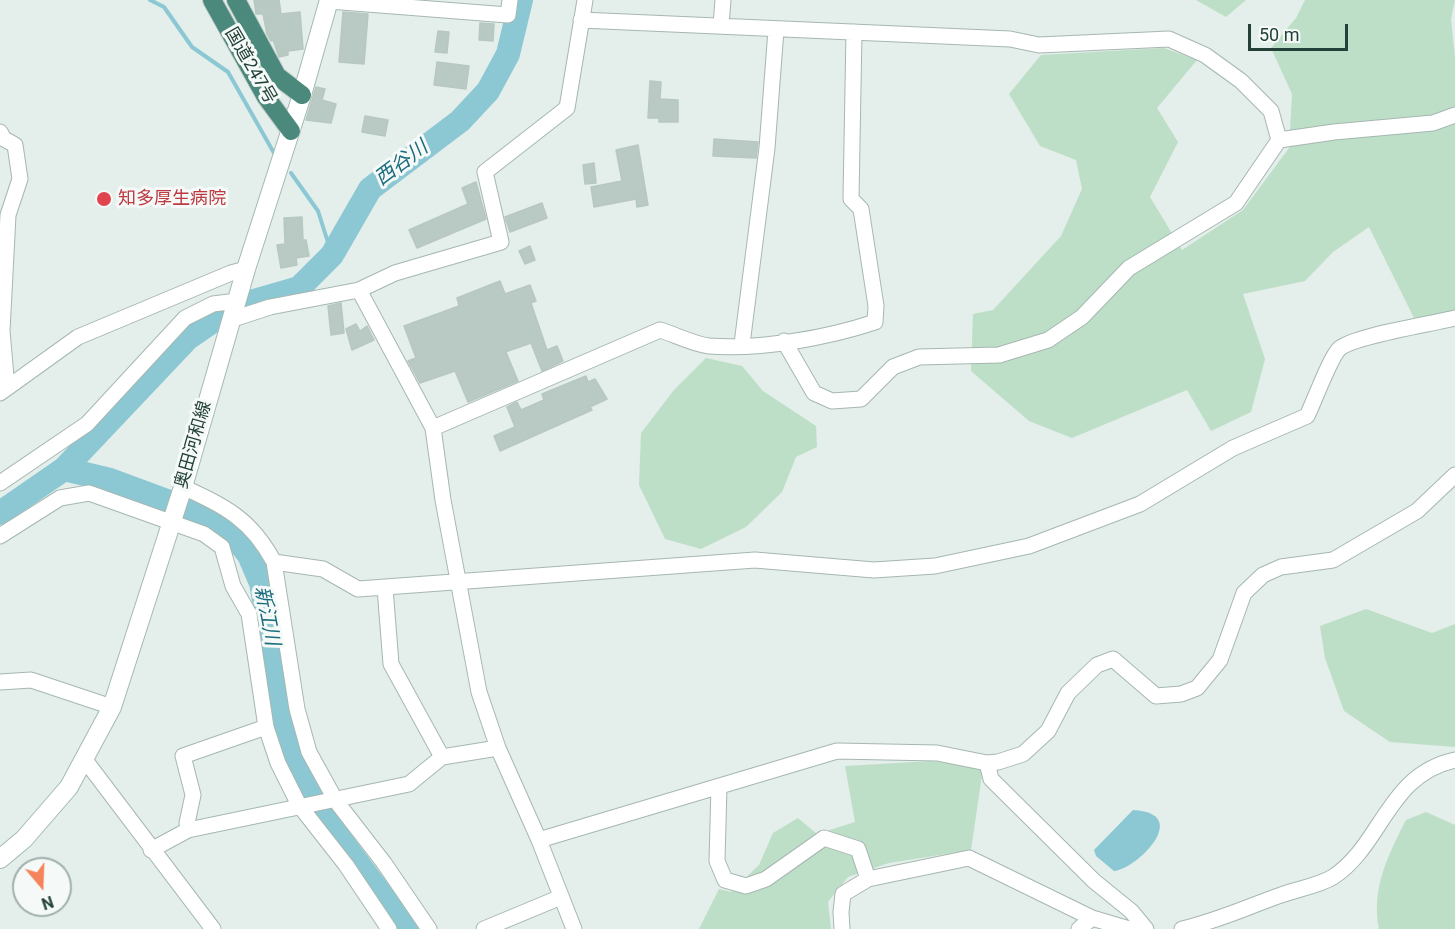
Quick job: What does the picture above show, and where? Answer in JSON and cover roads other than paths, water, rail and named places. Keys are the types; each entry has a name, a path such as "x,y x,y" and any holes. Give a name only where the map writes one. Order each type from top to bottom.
{"highway":[{"name":"国道247号","path":"212,0 266,97 291,130"},
{"name":"国道247号","path":"236,0 277,76 303,95"}],"main road":[{"name":"奥田河和線","path":"0,859 24,839 50,812 85,760 112,707 183,487 239,294 303,95 329,0"}],"street":[{"path":"329,0 508,15 510,0"},
{"path":"0,483 87,424 186,318 213,304 239,294 270,307 359,290 395,273 501,242 485,172 567,108 585,0"},
{"path":"721,25 723,0"},
{"path":"581,20 1010,39 1039,45 1169,39 1205,55 1241,81 1271,111 1279,140"},
{"path":"742,344 767,148 776,30"},
{"path":"434,428 660,330 708,346 784,341 837,334 875,321 876,306 861,209 851,199 854,32"},
{"path":"784,341 814,393 832,401 861,399 892,367 919,357 999,355 1048,340 1082,317 1129,268 1236,203 1279,140 1334,132 1432,123 1455,115"},
{"path":"0,132 4,140 15,145 20,179 8,215 2,331 2,390"},
{"path":"2,390 78,337 231,273 239,294"},
{"path":"359,290 434,428 443,500 479,692 498,748 539,840 574,929"},
{"path":"274,562 322,569 358,589 755,560 874,570 935,566 1029,546 1140,504 1233,448 1307,416 1339,349 1361,338 1413,329 1455,318"},
{"path":"539,840 837,751 937,753 987,763 998,762 1023,754 1048,731 1068,693 1098,665 1113,658 1156,696 1181,694 1197,688 1220,660 1244,593 1263,575 1281,567 1333,560 1417,511 1455,475"},
{"path":"183,487 229,508 262,539 274,562 297,708 309,752 333,801 384,864 429,929"},
{"path":"0,536 60,498 89,493 204,534 222,547 232,586 249,614 266,727 278,763 300,806 346,865 388,929"},
{"path":"385,588 391,664 442,758"},
{"path":"0,681 31,680 112,707"},
{"path":"188,830 187,824 193,795 183,756 266,727"},
{"path":"151,850 188,830 409,784 442,758 498,748"},
{"path":"85,760 213,929"},
{"path":"1182,929 1217,921 1254,904 1332,877 1357,856 1386,810 1411,784 1434,765 1455,760"},
{"path":"987,763 991,779 1094,881 1131,911 1146,929"},
{"path":"719,786 717,861 725,880 746,886 766,879 824,838 858,849 868,879"},
{"path":"842,929 843,894 868,879 969,858 1092,918 1129,929"},
{"path":"484,929 561,897"},
{"path":"1079,929 1092,918"}],"water":[{"path":"1133,810 1150,813 1159,821 1159,830 1155,841 1146,852 1124,868 1114,871 1096,856 1094,850"}],"waterway":[{"path":"150,0 164,7 192,47 228,72 274,153"},
{"name":"西谷川","path":"254,301 299,288 332,255 370,189 460,121 488,91 508,54 521,0"},
{"path":"291,173 318,211 332,255"},
{"name":"西谷川","path":"0,513 64,469 188,338 220,316"},
{"name":"新江川","path":"64,469 110,480 191,510 230,531 249,555 261,583 291,753 324,818 407,929"}],"place":[{"name":"知多厚生病院","path":"104,199"}]}
